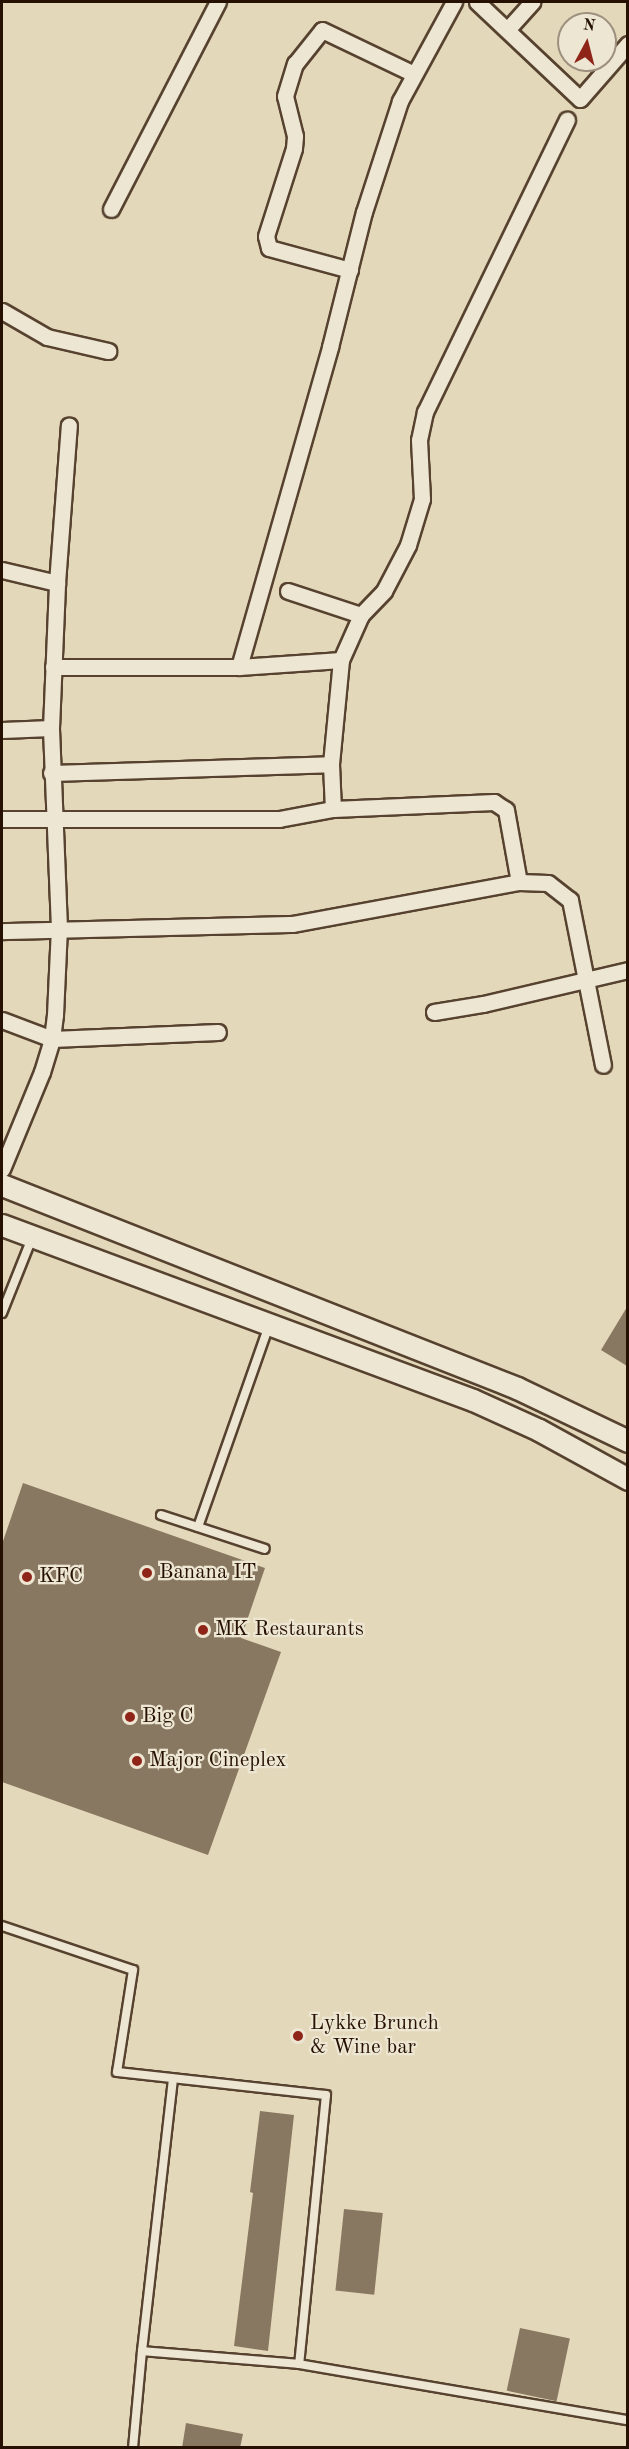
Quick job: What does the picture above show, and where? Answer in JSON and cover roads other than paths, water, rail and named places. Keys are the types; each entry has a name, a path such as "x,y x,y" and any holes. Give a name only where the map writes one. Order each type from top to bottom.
{"main road":[{"path":"2,1185 490,1377 583,1418 627,1441"},
{"path":"2,1225 481,1404 539,1430 627,1479"}],"street":[{"path":"111,209 218,2"},
{"path":"239,667 330,347 364,212 400,100 454,2"},
{"path":"477,2 580,99 627,44"},
{"path":"507,30 532,2"},
{"path":"350,270 269,248 266,236 294,148 295,136 285,96 296,64 322,30 414,74"},
{"path":"333,809 331,764 341,660 361,615 384,591 408,544 422,499 419,440 425,412 567,120"},
{"path":"2,311 47,338 108,351"},
{"path":"2,1169 42,1072 52,1039 59,928 52,819 52,667 69,425"},
{"path":"2,570 57,583"},
{"path":"288,591 361,615"},
{"path":"52,667 239,667 341,660"},
{"path":"2,730 51,728"},
{"path":"51,773 331,764"},
{"path":"2,819 279,819 333,809 494,802 506,810 519,882"},
{"path":"2,931 292,924 519,882 548,883 570,900 603,1065"},
{"path":"435,1012 627,970"},
{"path":"2,1020 52,1039 218,1032"}],"lane":[{"path":"2,1313 32,1236"},
{"path":"198,1527 269,1324"},
{"path":"161,1515 265,1549"},
{"path":"2,1926 133,1970 117,2072 326,2095 299,2364"},
{"path":"133,2448 173,2079"},
{"path":"142,2350 299,2364 627,2420"}],"place":[{"name":"Banana IT","path":"147,1573"},
{"name":"KFC","path":"27,1577"},
{"name":"MK Restaurants","path":"203,1630"},
{"name":"Big C","path":"130,1717"},
{"name":"Major Cineplex","path":"137,1761"},
{"name":"Lykke Brunch & Wine bar","path":"298,2036"}]}
